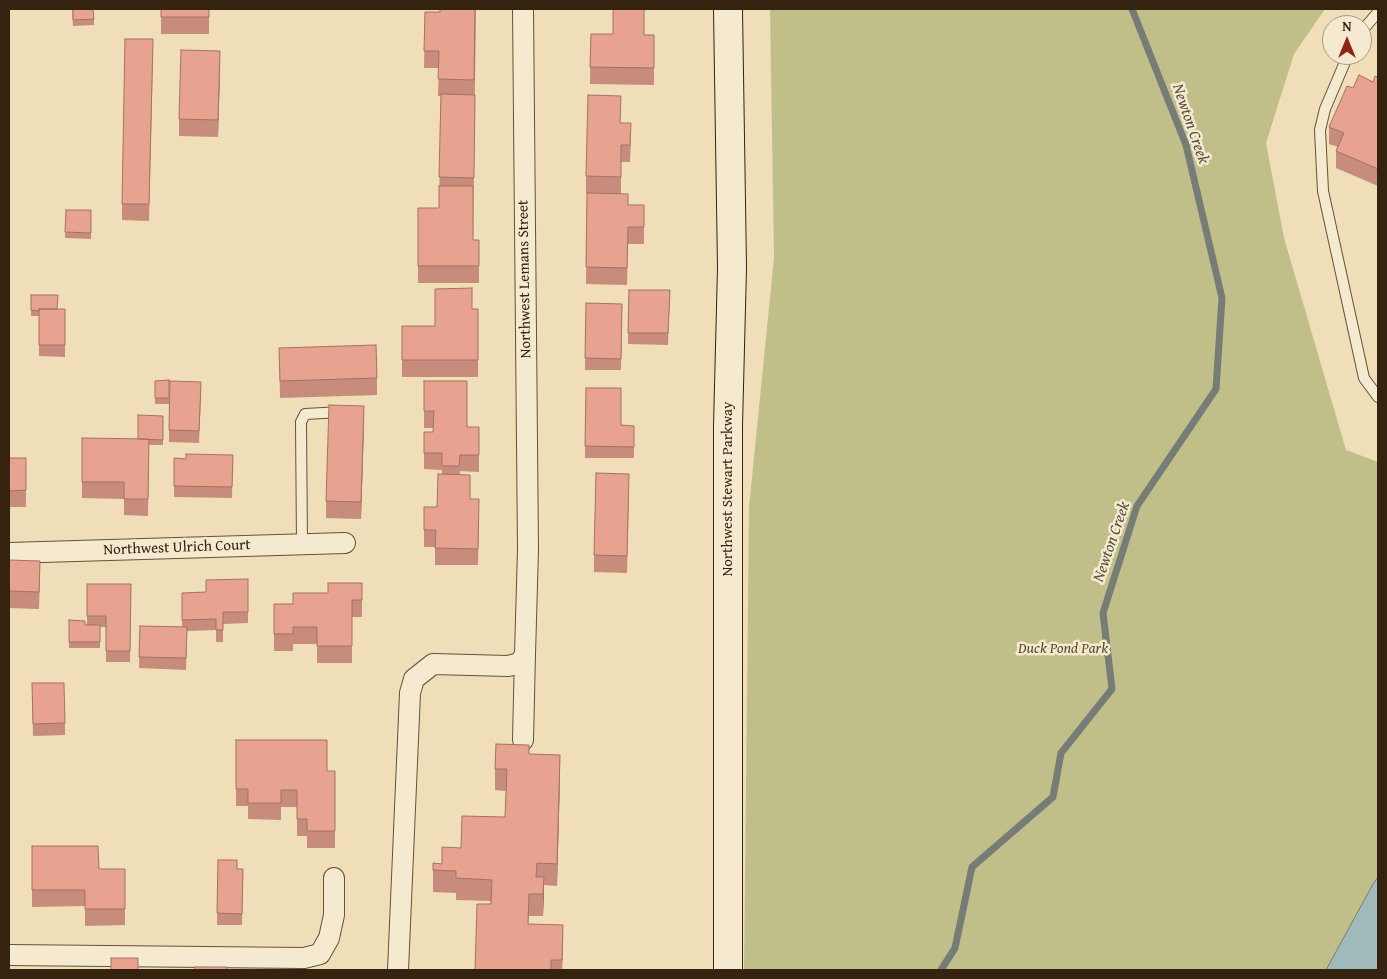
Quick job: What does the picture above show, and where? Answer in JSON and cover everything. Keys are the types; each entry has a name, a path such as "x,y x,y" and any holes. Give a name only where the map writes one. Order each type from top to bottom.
{"main road":[{"name":"Northwest Stewart Parkway","path":"728,9 732,268 728,426 728,970"}],"street":[{"name":"Northwest Lemans Street","path":"523,9 528,550 523,740"},
{"name":"Northwest Ulrich Court","path":"9,553 345,543"},
{"path":"398,970 410,693 414,679 432,664 508,666 520,663 525,654"},
{"path":"9,955 304,958 320,954 329,938 334,915 334,878"}],"lane":[{"path":"1344,65 1325,109 1320,130 1323,190 1364,378 1378,397"},
{"path":"302,544 301,422 305,414 350,412"}],"green space":[{"name":"Duck Pond Park","path":"770,9 1325,9 1294,54 1266,143 1284,238 1346,450 1378,462 1378,970 744,970 749,507 774,258"}],"water":[{"path":"1378,877 1378,970 1326,970 1373,884"}],"building":[{"path":"73,9 93,9 94,19 73,20"},
{"path":"161,9 209,9 209,17 161,17"},
{"path":"440,9 475,9 474,80 438,79 439,51 424,51 425,12 440,12"},
{"path":"613,9 644,9 644,35 654,35 654,68 590,67 591,34 613,34"},
{"path":"125,39 153,39 149,204 122,204"},
{"path":"181,50 220,51 218,120 179,119"},
{"path":"1359,75 1373,82 1375,76 1378,77 1378,169 1336,151 1344,133 1329,127 1347,86 1353,88"},
{"path":"441,94 475,95 474,178 439,177"},
{"path":"588,95 621,96 620,123 631,123 630,145 621,145 621,177 586,176"},
{"path":"439,186 473,186 473,240 479,240 479,266 418,266 418,208 439,208"},
{"path":"587,193 628,194 628,205 644,205 644,227 628,227 627,268 586,267"},
{"path":"66,210 91,210 91,233 65,232"},
{"path":"472,288 472,309 478,309 478,360 402,360 402,326 435,326 435,289"},
{"path":"629,290 670,290 668,333 628,333"},
{"path":"31,295 58,295 57,309 31,310"},
{"path":"586,303 622,304 621,359 585,358"},
{"path":"39,309 65,309 65,345 39,345"},
{"path":"376,345 377,378 280,381 279,348"},
{"path":"169,380 169,398 155,398 155,381"},
{"path":"170,381 201,382 199,431 169,430"},
{"path":"424,381 467,381 467,427 479,427 479,455 460,455 459,466 442,466 442,453 424,453 424,432 433,432 434,411 424,411"},
{"path":"586,388 621,388 621,425 634,426 634,447 585,446"},
{"path":"329,405 364,406 361,502 326,501"},
{"path":"138,415 163,416 163,440 138,439"},
{"path":"82,438 149,439 148,499 124,499 124,482 82,482"},
{"path":"186,454 233,455 232,487 174,486 174,458 186,459"},
{"path":"9,458 26,458 26,490 9,491"},
{"path":"596,473 629,474 627,556 594,555"},
{"path":"438,474 470,475 470,499 479,499 478,549 435,548 436,530 424,530 424,507 437,507"},
{"path":"9,560 40,561 39,592 9,591"},
{"path":"248,579 248,612 223,612 223,630 216,630 216,619 182,620 182,593 206,592 206,580"},
{"path":"328,583 362,583 362,600 352,600 352,646 317,646 317,627 293,627 293,634 274,634 274,604 293,604 293,593 328,593"},
{"path":"87,584 131,584 130,651 106,651 106,616 87,616"},
{"path":"69,620 85,621 85,625 100,625 100,642 69,642"},
{"path":"140,626 187,627 186,658 139,657"},
{"path":"32,683 64,683 65,723 33,724"},
{"path":"236,740 327,740 327,771 335,771 335,831 307,831 307,819 297,819 297,790 281,790 281,803 248,803 248,789 236,789"},
{"path":"496,744 529,745 529,754 560,755 557,864 537,863 536,877 544,877 543,894 529,894 528,924 563,925 562,960 551,960 551,970 475,970 477,904 491,904 492,880 456,878 456,871 433,870 433,863 442,864 442,847 461,848 462,816 505,817 507,769 495,769"},
{"path":"32,846 98,846 99,869 125,869 125,909 85,909 85,890 32,890"},
{"path":"218,860 237,860 237,869 243,869 242,914 217,913"},
{"path":"111,958 138,958 138,970 111,970"},
{"path":"195,967 227,967 227,970 195,970"}],"waterway":[{"name":"Newton Creek","path":"941,970 955,948 972,867 1053,797 1061,753 1112,689 1103,613 1137,506 1216,389 1222,298 1186,145 1132,9"}]}
